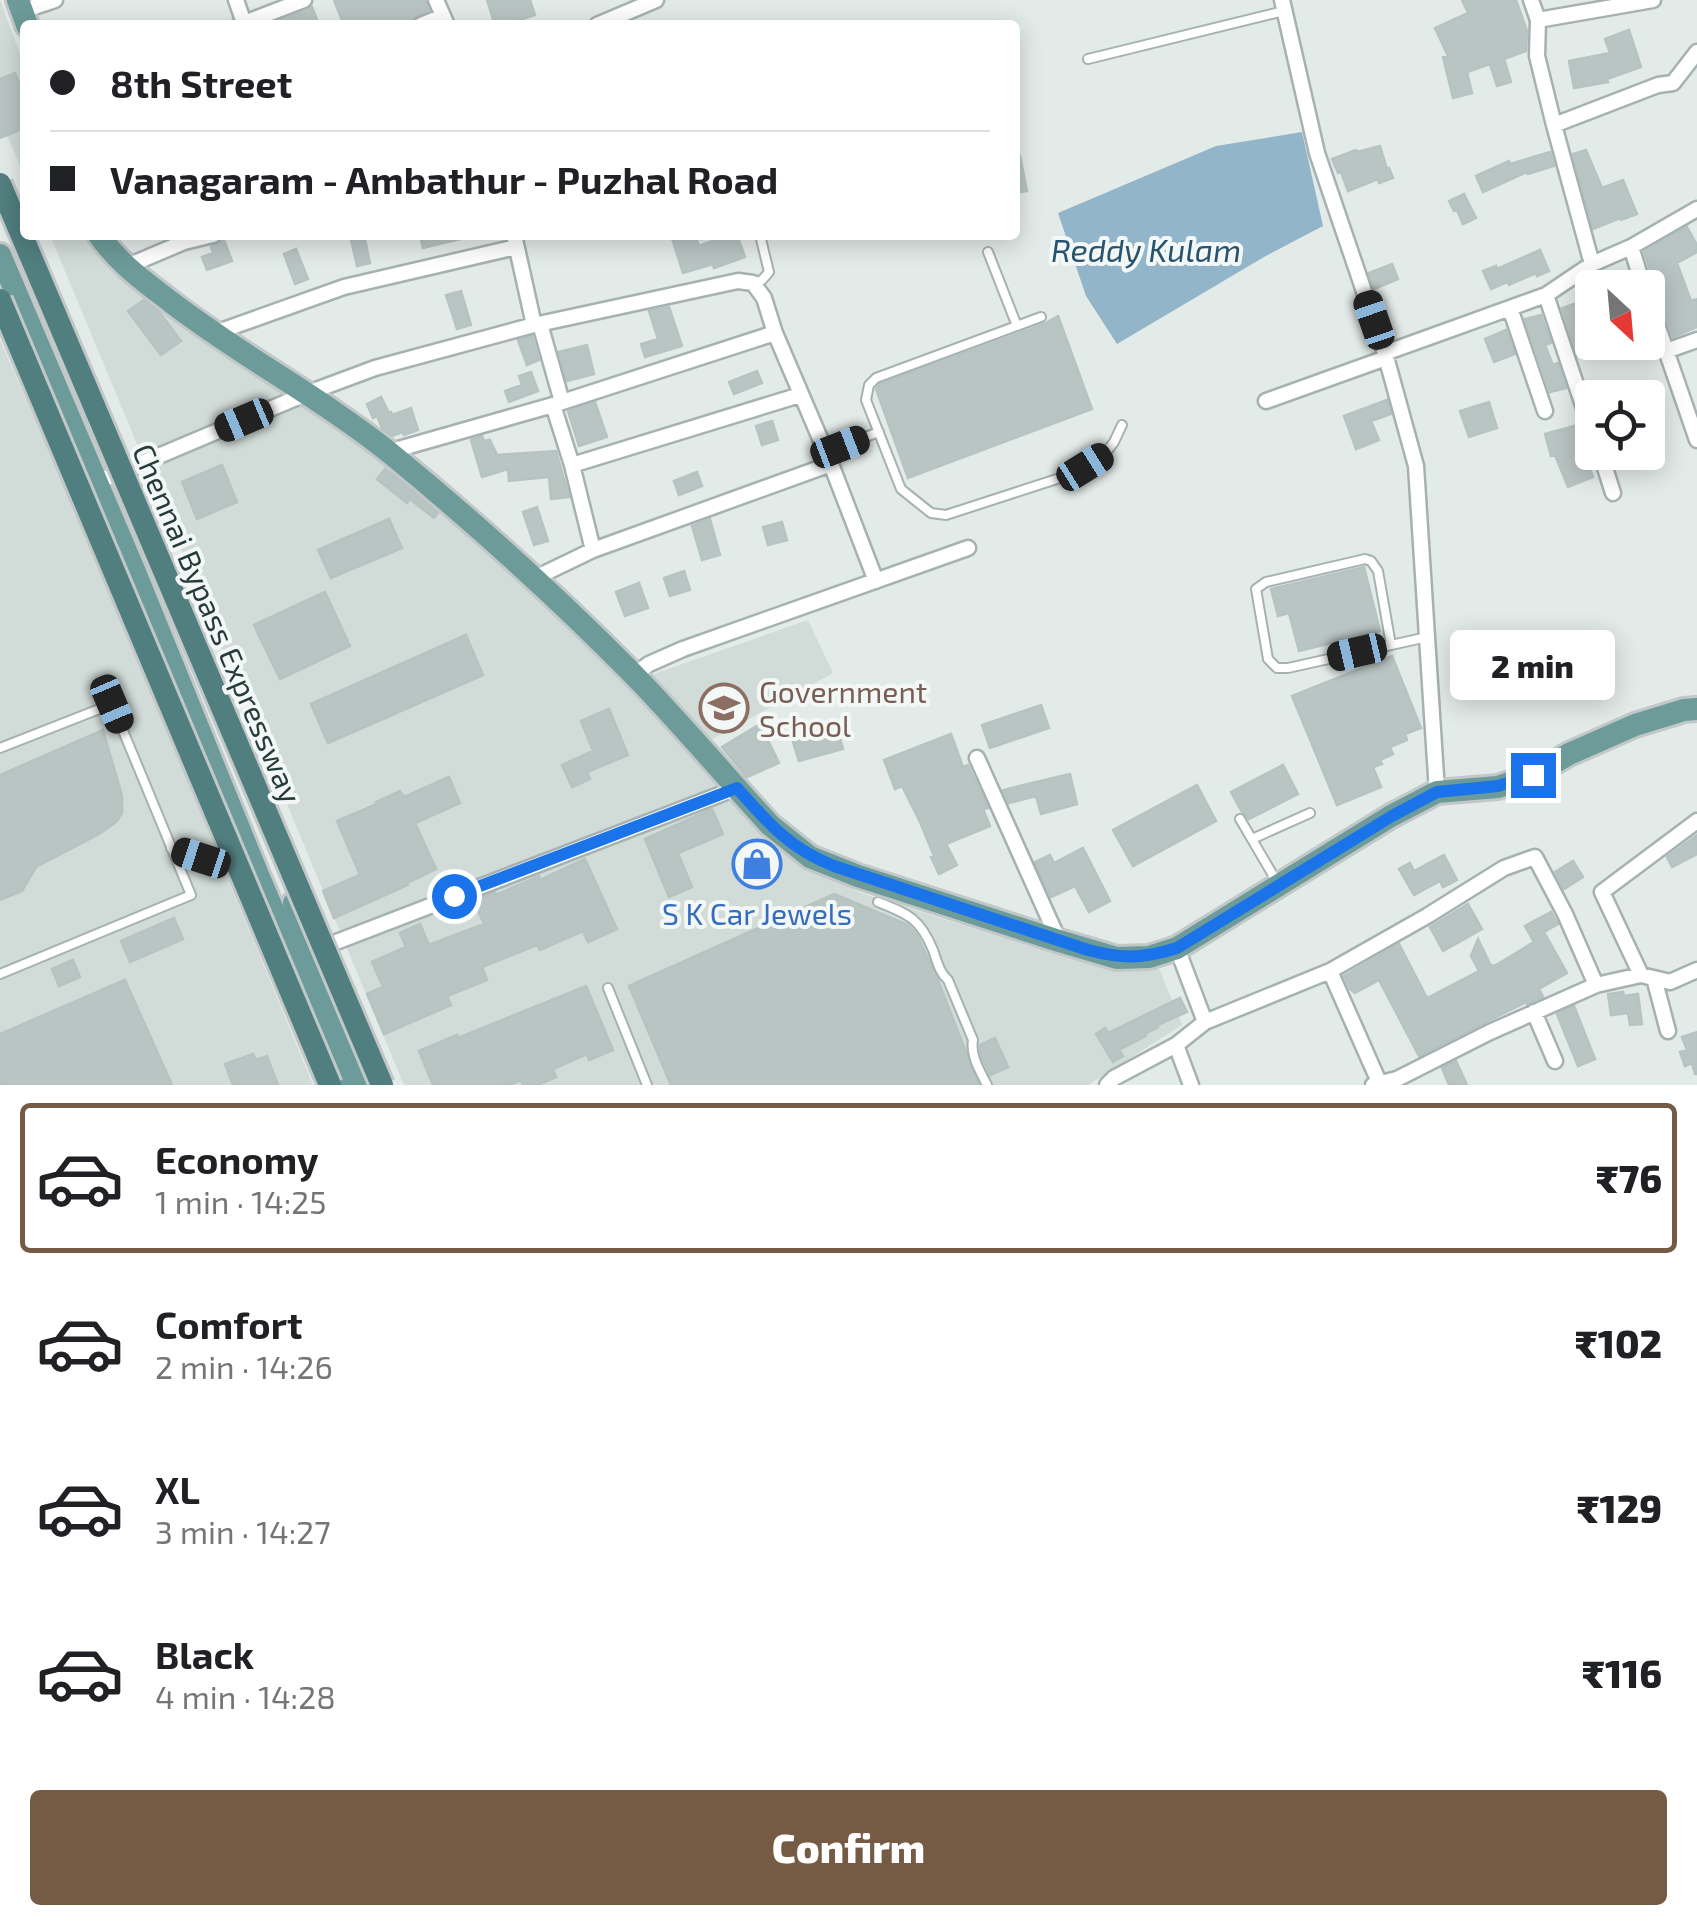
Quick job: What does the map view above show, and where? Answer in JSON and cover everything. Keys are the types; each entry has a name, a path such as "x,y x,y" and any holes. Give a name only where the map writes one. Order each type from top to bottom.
{"highway":[{"name":"Chennai Bypass Expressway","path":"0,184 20,231"},
{"name":"Chennai Bypass Expressway","path":"24,240 382,1085"},
{"path":"0,300 330,1085"}],"main road":[{"path":"0,20 22,12"},
{"path":"0,210 258,875 369,1085"},
{"path":"102,240 125,267 212,334 308,393 388,452 535,578 634,675 770,825 810,857 1059,941 1117,958 1149,957 1177,948 1437,792 1498,786 1533,775 1569,754 1635,725 1691,707"},
{"path":"0,256 106,479 275,855 303,955 348,1085"}],"street":[{"path":"22,12 55,0"},
{"path":"252,20 304,0"},
{"path":"609,20 656,0"},
{"path":"1531,0 1538,20 1537,56 1592,264"},
{"path":"1538,20 1654,0"},
{"path":"1283,6 1318,153 1386,356 1416,466 1437,792"},
{"path":"1554,126 1672,83 1697,52"},
{"path":"1266,401 1546,294 1592,264 1631,247 1697,209"},
{"path":"125,267 192,240"},
{"path":"212,334 344,287 515,241 593,550"},
{"path":"1631,247 1638,270"},
{"path":"106,479 376,368 537,324 738,281 753,284 764,298 876,580"},
{"path":"1546,294 1575,381"},
{"path":"1510,308 1545,411"},
{"path":"388,452 775,333"},
{"path":"1666,351 1697,340"},
{"path":"1665,348 1696,435"},
{"path":"572,464 800,395"},
{"path":"535,578 593,550 828,458"},
{"path":"1606,470 1613,493"},
{"path":"634,675 683,649 968,548"},
{"path":"976,758 1059,941"},
{"path":"303,955 737,788"},
{"path":"1668,1031 1648,976 1602,892 1697,822"},
{"path":"1107,1085 1176,1045 1205,1022 1330,971 1504,868 1535,857 1596,985"},
{"path":"1177,948 1205,1022"},
{"path":"1330,971 1376,1084 1398,1082 1490,1032 1596,985 1648,976 1670,982 1697,970"},
{"path":"1534,1012 1554,1061"},
{"path":"1176,1045 1191,1085"}],"lane":[{"path":"1088,58 1283,6"},
{"path":"753,284 769,272 761,240"},
{"path":"988,252 1017,326"},
{"path":"1041,317 876,378 869,385 866,400 901,489 930,513 946,515 1085,467 1104,455 1122,425"},
{"path":"828,458 879,432"},
{"path":"1392,644 1378,570 1371,561 1266,582 1256,589 1268,659 1277,668 1427,637"},
{"path":"0,748 112,704 192,895 0,974"},
{"path":"1252,839 1310,813"},
{"path":"1240,819 1279,886"},
{"path":"171,848 258,875"},
{"path":"878,902 910,916 927,936 974,1040 974,1057 986,1085"},
{"path":"608,988 648,1085"}],"shaded area":[{"path":"0,0 20,54 20,166 0,120"},
{"path":"52,240 93,240 106,264 199,335 348,436 526,585 798,861 858,892 1072,960 1158,966 1182,1025 1088,1085 404,1085"},
{"path":"0,340 76,512 313,1085 0,1085"},
{"name":"Government School","path":"808,620 833,673 709,741 648,676"}],"water":[{"name":"Reddy Kulam","path":"1302,132 1323,226 1117,344 1086,296 1058,213 1216,146"}],"building":[{"path":"334,0 425,0 429,10 413,20 342,20"},
{"path":"487,0 530,0 535,15 520,20 493,20"},
{"path":"1462,0 1516,0 1527,31 1526,51 1504,59 1511,82 1497,86 1490,64 1467,72 1472,93 1453,98 1443,57 1448,56 1435,28 1468,13"},
{"path":"312,7 317,20 282,20"},
{"path":"1629,30 1641,67 1607,79 1608,82 1574,88 1569,61 1610,53 1605,39"},
{"path":"15,73 20,86 20,130 0,138 0,79"},
{"path":"1380,146 1393,178 1379,183 1378,179 1348,191 1332,159"},
{"path":"1586,150 1602,188 1623,180 1637,214 1593,229 1573,154"},
{"path":"1550,152 1554,166 1527,172 1483,192 1476,176 1509,161 1510,164"},
{"path":"1020,156 1027,191 1020,192"},
{"path":"1464,194 1476,218 1463,224 1449,201"},
{"path":"1687,227 1697,252 1677,263 1691,301 1697,299 1697,327 1673,337 1665,314 1665,270 1650,270 1644,252"},
{"path":"224,240 232,261 207,270 202,257 213,253 211,247"},
{"path":"351,240 365,240 370,263 357,266"},
{"path":"421,240 456,240 423,248"},
{"path":"673,240 697,240 699,246 715,240 739,240 745,257 683,273"},
{"path":"296,249 308,279 295,284 284,254"},
{"path":"1540,250 1549,271 1491,289 1483,271"},
{"path":"1392,264 1398,279 1374,289 1369,273"},
{"path":"461,291 471,325 457,329 446,295"},
{"path":"144,300 159,312 181,341 161,355 128,311"},
{"path":"669,307 682,346 645,357 641,344 658,339 649,311"},
{"path":"1575,307 1575,349 1562,308"},
{"path":"1541,315 1551,343 1545,345 1553,365 1558,363 1566,388 1550,392 1525,319"},
{"path":"1058,316 1092,409 908,478 876,389 880,384"},
{"path":"1506,330 1515,354 1494,362 1485,339"},
{"path":"532,336 539,360 527,365 518,340"},
{"path":"587,345 594,374 567,381 559,352"},
{"path":"757,371 762,383 734,394 729,382"},
{"path":"531,372 538,391 509,402 505,391 522,385 519,376"},
{"path":"381,397 392,415 411,408 418,430 392,436 382,428 367,404"},
{"path":"1387,400 1391,414 1371,421 1379,440 1356,449 1344,416"},
{"path":"595,402 607,437 579,446 568,411"},
{"path":"1489,402 1497,428 1469,437 1460,411"},
{"path":"772,421 778,440 762,445 756,426"},
{"path":"1575,426 1575,470 1590,470 1593,477 1568,487 1555,455 1551,456 1545,434"},
{"path":"482,436 484,441 490,440 497,455 556,451 569,497 551,499 549,477 509,481 508,469 482,477 471,440"},
{"path":"222,465 237,502 197,519 182,482"},
{"path":"385,469 438,513 434,518 377,479"},
{"path":"697,472 702,486 679,495 674,481"},
{"path":"537,507 548,541 534,545 523,512"},
{"path":"389,519 402,548 331,578 318,550"},
{"path":"710,519 720,555 702,560 692,526"},
{"path":"782,522 787,540 768,545 763,527"},
{"path":"1364,567 1380,631 1299,651 1289,613 1278,616 1271,589"},
{"path":"684,571 690,590 670,596 664,578"},
{"path":"639,583 648,608 625,616 616,592"},
{"path":"325,592 350,646 280,679 254,625"},
{"path":"466,635 483,675 328,743 311,704"},
{"path":"1392,656 1421,728 1405,734 1407,740 1390,747 1393,754 1373,767 1381,787 1337,805 1292,696"},
{"path":"1041,705 1049,728 990,748 982,725"},
{"path":"609,709 628,755 587,772 590,779 572,787 562,765 593,751 581,721"},
{"path":"760,724 779,763 747,777 722,747"},
{"path":"836,725 843,749 799,761 793,742"},
{"path":"103,730 122,796 122,813 99,834 36,867 22,891 0,900 0,775"},
{"path":"951,734 963,767 968,765 988,808 983,809 990,826 946,844 957,865 939,874 920,822 902,786 895,789 884,760"},
{"path":"1283,765 1298,794 1249,819 1231,792"},
{"path":"1070,774 1077,804 1041,814 1036,796 1009,803 1003,790"},
{"path":"449,777 460,803 415,823 436,869 334,918 323,891 360,875 337,821 400,791 404,797"},
{"path":"1197,785 1216,821 1133,866 1113,830"},
{"path":"712,809 723,834 678,853 692,887 669,897 645,839"},
{"path":"1697,835 1697,854 1672,867 1667,857"},
{"name":"S K Car Jewels","path":"771,846 779,866 744,881 735,862"},
{"path":"1083,848 1110,901 1089,912 1075,886 1051,897 1035,862 1050,855 1054,863"},
{"path":"1444,855 1457,880 1443,887 1440,881 1414,895 1399,869 1410,863 1414,871"},
{"path":"585,859 617,929 588,942 583,931 540,950 537,945 482,967 487,980 447,996 451,1005 384,1034 367,994 383,987 372,962 406,947 400,933 420,924 429,945 484,924 474,901 539,876 540,880"},
{"path":"1573,861 1583,877 1564,889 1555,872"},
{"path":"834,894 908,925 917,935 979,1085 671,1085 629,986"},
{"path":"1468,904 1482,929 1443,951 1430,927"},
{"path":"1551,912 1558,924 1544,932 1567,973 1539,989 1543,997 1419,1056 1379,980 1355,993 1344,976 1399,944 1427,998 1479,971 1471,956 1478,939 1491,966 1496,965 1534,942 1525,926"},
{"path":"174,918 183,939 130,962 121,941"},
{"path":"73,960 80,977 59,986 52,969"},
{"path":"125,980 172,1085 0,1085 0,1034"},
{"path":"586,986 613,1050 589,1060 587,1054 553,1069 556,1077 538,1085 523,1085 521,1080 509,1085 433,1085 419,1051"},
{"path":"1623,992 1624,996 1638,994 1642,1024 1630,1025 1628,1013 1611,1015 1608,994"},
{"path":"1180,998 1187,1012 1157,1025 1146,1036 1119,1050 1123,1056 1113,1062 1096,1034 1105,1028 1108,1033"},
{"path":"1574,1006 1595,1059 1578,1066 1557,1014"},
{"path":"1697,1032 1695,1074 1692,1063 1685,1066 1680,1052 1687,1050 1682,1037"},
{"path":"995,1038 1008,1067 990,1075 980,1045"},
{"path":"253,1054 256,1060 267,1056 278,1085 233,1085 225,1064"},
{"path":"1456,1061 1467,1085 1449,1085 1442,1068"}],"place":[{"name":"Government School","path":"724,708"},
{"name":"S K Car Jewels","path":"757,864"}],"route":[{"path":"454,896 737,788 770,825 810,857 1088,950 1117,958 1149,957 1177,948 1437,792 1498,786 1533,775"}]}
